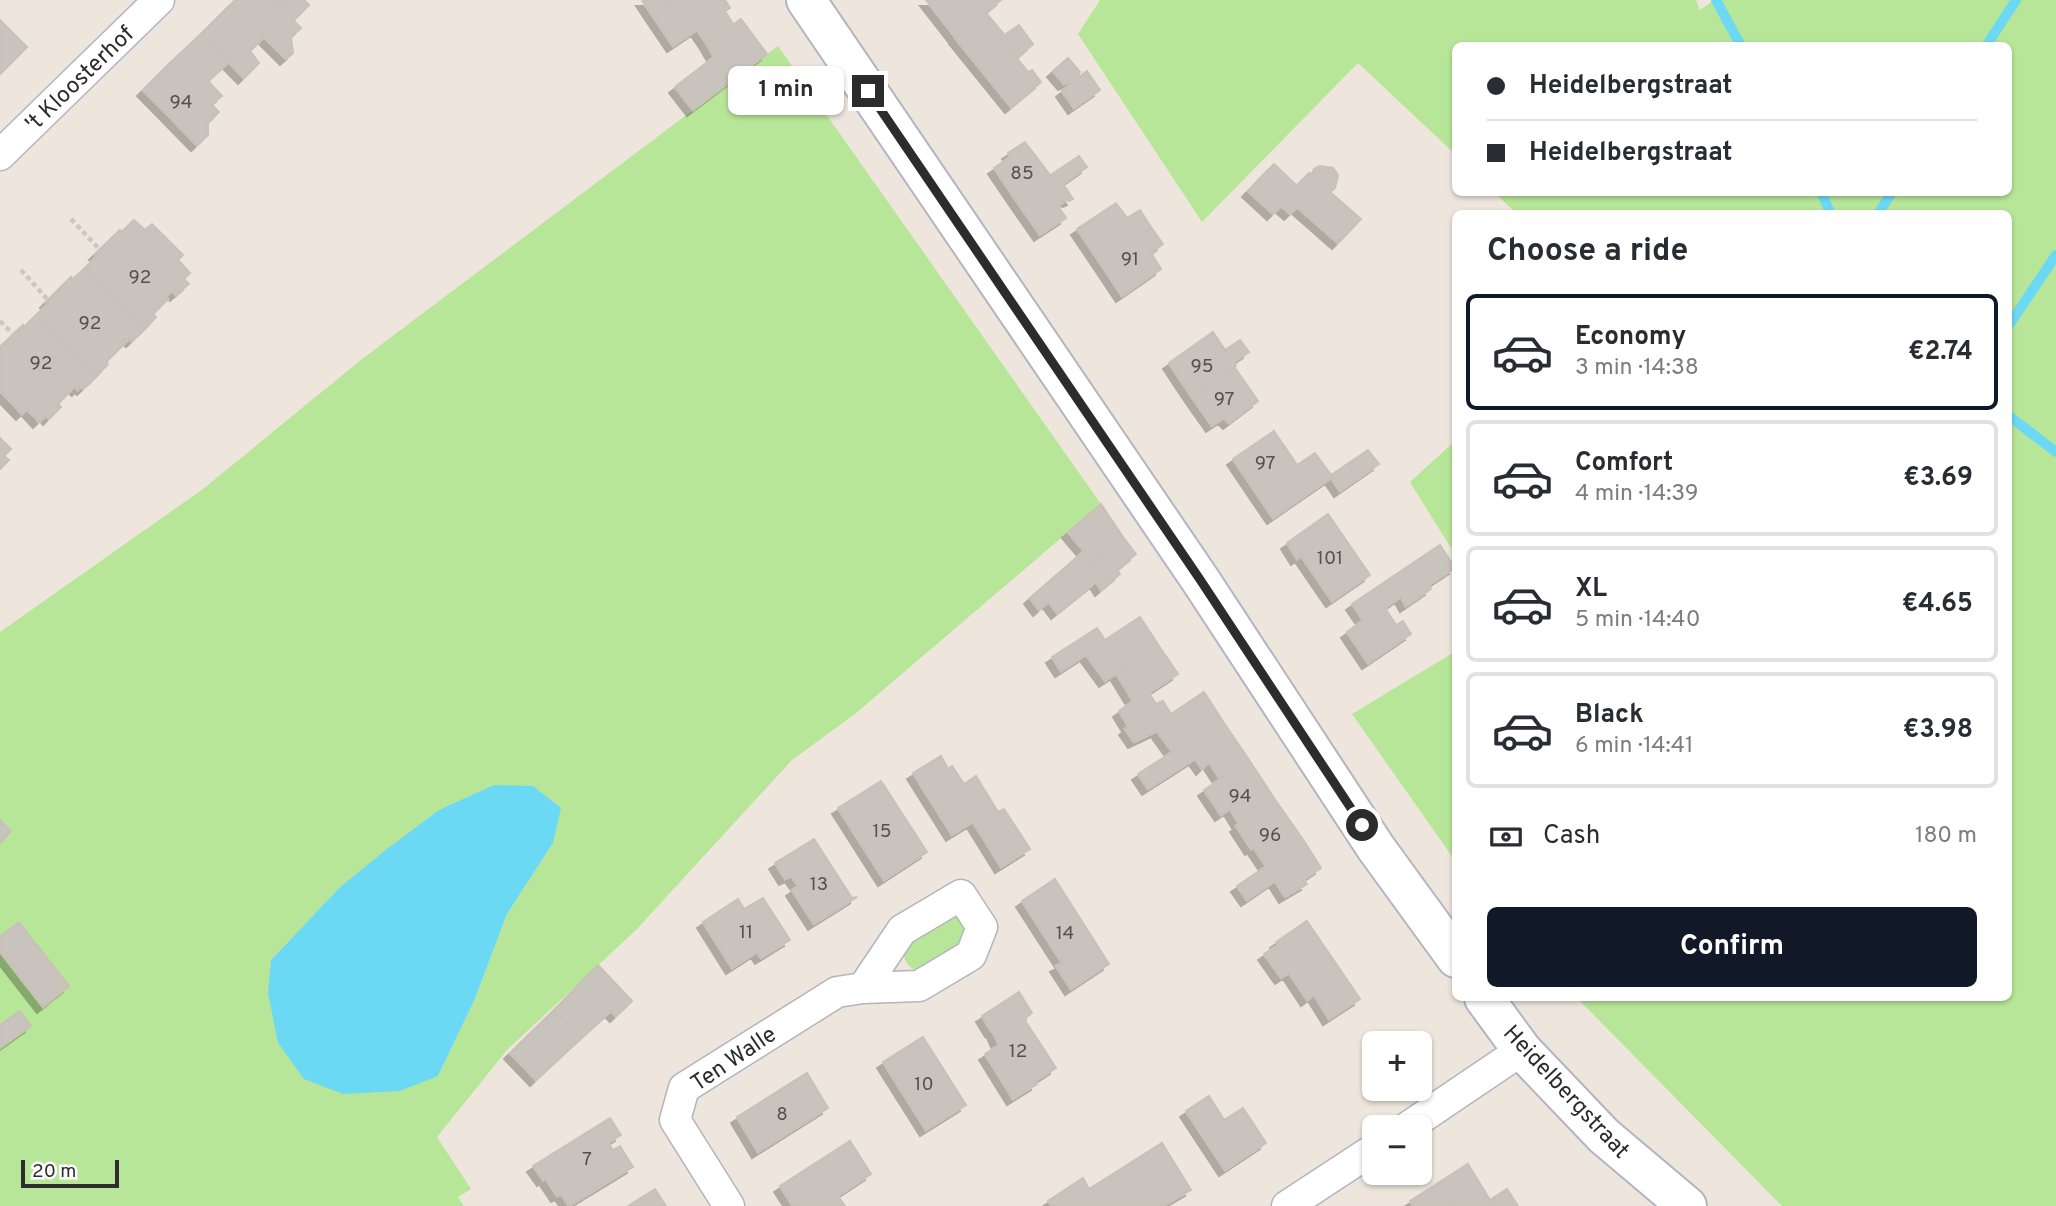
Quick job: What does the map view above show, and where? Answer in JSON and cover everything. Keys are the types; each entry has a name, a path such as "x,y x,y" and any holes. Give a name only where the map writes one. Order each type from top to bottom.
{"main road":[{"path":"806,0 1201,581 1376,848 1452,952"},
{"name":"Heidelbergstraat","path":"1486,1001 1522,1050 1604,1136 1687,1206"}],"street":[{"name":"'t Kloosterhof","path":"0,155 159,0"},
{"name":"Ten Walle","path":"729,1206 675,1121 684,1088 824,998 837,992 863,988"},
{"path":"1426,1115 1522,1050"},
{"path":"1287,1206 1362,1157"}],"path":[{"path":"71,219 100,250"},
{"path":"21,270 48,300"},
{"path":"0,321 13,334"}],"green space":[{"path":"1100,0 1696,0 1700,10 1714,0 2056,0 2056,1206 1782,1206 1580,1001 2012,1001 2012,210 1513,210 1498,196 2012,196 2012,42 1452,42 1452,151 1358,63 1202,222 1078,34"},
{"path":"778,46 1101,504 855,714 792,760 636,930 507,1050 437,1137 471,1189 458,1197 464,1206 0,1206 0,632 203,489 362,359","holes":["439,810 553,843 507,914 474,1001 438,1076 271,960 340,887"]},
{"path":"1452,444 1452,550 1410,482"},
{"path":"1452,653 1452,856 1352,714"},
{"path":"953,914 966,925 964,947 917,971 909,966 904,956 905,943"}],"water":[{"path":"494,785 533,786 561,808 553,843 507,914 474,1001 438,1076 400,1091 343,1094 304,1079 278,1043 268,993 271,960 340,887 387,849 439,810"}],"building":[{"path":"235,0 274,0 301,28 291,37 293,53 286,59 231,4"},
{"path":"275,0 304,0 309,5 294,20"},
{"path":"642,0 679,0 654,18"},
{"path":"679,0 725,0 730,8 725,11 733,24 706,43 697,30 673,46 654,18"},
{"path":"926,0 1001,0 955,37"},
{"path":"231,4 264,37 250,51 259,63 244,78 201,34"},
{"path":"986,13 1003,33 1000,38 1028,72 1032,70 1041,82 1011,107 955,38"},
{"path":"741,19 767,54 693,110 675,87 714,57 706,43"},
{"path":"0,20 27,47 0,74"},
{"path":"1019,25 1033,44 1017,58 1000,38"},
{"path":"201,34 229,62 208,81 222,96 212,104 170,63"},
{"path":"1068,58 1080,72 1080,77 1070,84 1064,84 1053,71"},
{"path":"170,63 219,112 208,123 208,135 197,145 143,90"},
{"path":"1087,71 1100,90 1074,108 1062,91"},
{"path":"1025,142 1050,175 1015,199 994,168 1010,157 1008,153"},
{"path":"1079,156 1087,167 1063,184 1073,199 1058,206 1066,218 1040,235 1015,199"},
{"path":"1274,164 1297,186 1320,166 1333,168 1338,175 1335,188 1330,192 1361,219 1338,243 1297,207 1290,214 1281,206 1273,214 1248,191"},
{"path":"1116,203 1127,218 1140,210 1151,227 1100,263 1077,229"},
{"path":"134,220 145,230 152,224 183,255 178,260 190,273 184,279 189,284 176,295 172,291 166,296 168,299 153,314 156,317 145,329 85,268 97,256 95,254"},
{"path":"1151,227 1163,244 1151,253 1161,269 1122,296 1100,263"},
{"path":"85,268 145,329 132,341 130,339 126,342 123,339 121,341 124,344 96,377 36,315 71,277 73,279"},
{"path":"36,315 96,377 83,389 74,387 58,404 61,407 49,419 46,415 39,422 27,409 22,414 0,391 0,347"},
{"path":"1213,332 1225,350 1240,340 1249,352 1234,362 1236,366 1191,396 1169,363"},
{"path":"1235,368 1258,401 1229,423 1224,418 1212,426 1191,396"},
{"path":"1274,431 1297,465 1256,493 1233,459"},
{"path":"0,438 11,449 4,456 9,460 0,469"},
{"path":"1368,450 1379,464 1340,491 1331,478 1273,518 1256,493 1315,453 1331,475"},
{"path":"1101,504 1123,537 1039,610 1030,598 1084,551 1068,532"},
{"path":"1328,514 1370,575 1332,601 1301,556 1297,559 1287,543"},
{"path":"1123,537 1136,554 1117,570 1120,574 1101,590 1096,582 1057,613 1048,601"},
{"path":"1440,545 1452,563 1452,570 1429,585 1431,589 1406,606 1401,597 1385,608 1396,625 1403,621 1411,634 1368,663 1347,632 1363,620 1352,604"},
{"path":"1140,617 1159,646 1105,681 1086,655 1061,671 1052,657 1097,628 1105,640"},
{"path":"1159,646 1178,674 1149,693 1156,704 1163,701 1127,724 1119,711 1133,701 1116,673"},
{"path":"1204,692 1222,720 1172,752 1157,731 1134,742 1125,729 1129,726 1127,724 1163,701 1171,714"},
{"path":"1222,720 1249,760 1220,779 1209,762 1202,769 1195,759 1148,789 1138,774"},
{"path":"941,756 948,769 952,766 964,784 976,776 998,812 1004,809 1030,849 1001,867 973,822 952,835 913,773"},
{"path":"1249,760 1276,801 1239,824 1230,809 1221,815 1204,790"},
{"path":"881,781 927,852 884,880 838,808"},
{"path":"1276,801 1304,841 1266,866 1236,826"},
{"path":"0,820 11,831 0,843"},
{"path":"814,839 852,898 857,897 814,924 792,890 798,886 791,876 785,879 775,863"},
{"path":"1304,841 1321,868 1303,880 1307,884 1285,897 1275,881 1247,900 1237,886"},
{"path":"1055,879 1109,964 1071,989 1056,966 1062,963 1022,901"},
{"path":"763,898 790,940 761,958 757,952 732,968 703,922 738,899 744,909"},
{"path":"1307,921 1360,999 1329,1019 1314,995 1307,1000 1289,973 1281,978 1264,954 1278,945 1276,942"},
{"path":"19,922 69,986 43,1007 0,952 0,937"},
{"path":"598,965 632,1001 616,1016 611,1011 580,1039 554,1010"},
{"path":"1019,992 1032,1013 1024,1019 1056,1068 1013,1099 985,1054 999,1045 982,1016"},
{"path":"554,1010 580,1039 536,1080 510,1053"},
{"path":"20,1011 31,1026 0,1048 0,1025"},
{"path":"923,1037 966,1105 926,1130 883,1062"},
{"path":"807,1073 828,1108 758,1152 737,1117"},
{"path":"1209,1096 1224,1120 1243,1108 1266,1143 1225,1170 1186,1111"},
{"path":"610,1118 621,1135 608,1143 613,1150 620,1146 633,1167 569,1206 561,1194 557,1196 533,1166"},
{"path":"850,1141 871,1174 838,1196 845,1206 793,1206 780,1186"},
{"path":"1162,1143 1191,1190 1163,1206 1052,1206 1048,1201 1083,1178 1089,1189"},
{"path":"1468,1164 1490,1200 1507,1189 1518,1206 1454,1206 1438,1183"},
{"path":"1438,1183 1454,1206 1413,1206 1410,1201"},
{"path":"655,1189 666,1206 628,1206"}],"waterway":[{"path":"1716,0 1739,42"},
{"path":"1989,42 2016,0"},
{"path":"1823,196 1829,210"},
{"path":"1881,210 1889,196"},
{"path":"2012,321 2056,255"},
{"path":"2012,418 2056,452"}],"route":[{"path":"868,91 1201,581 1362,825"}]}
